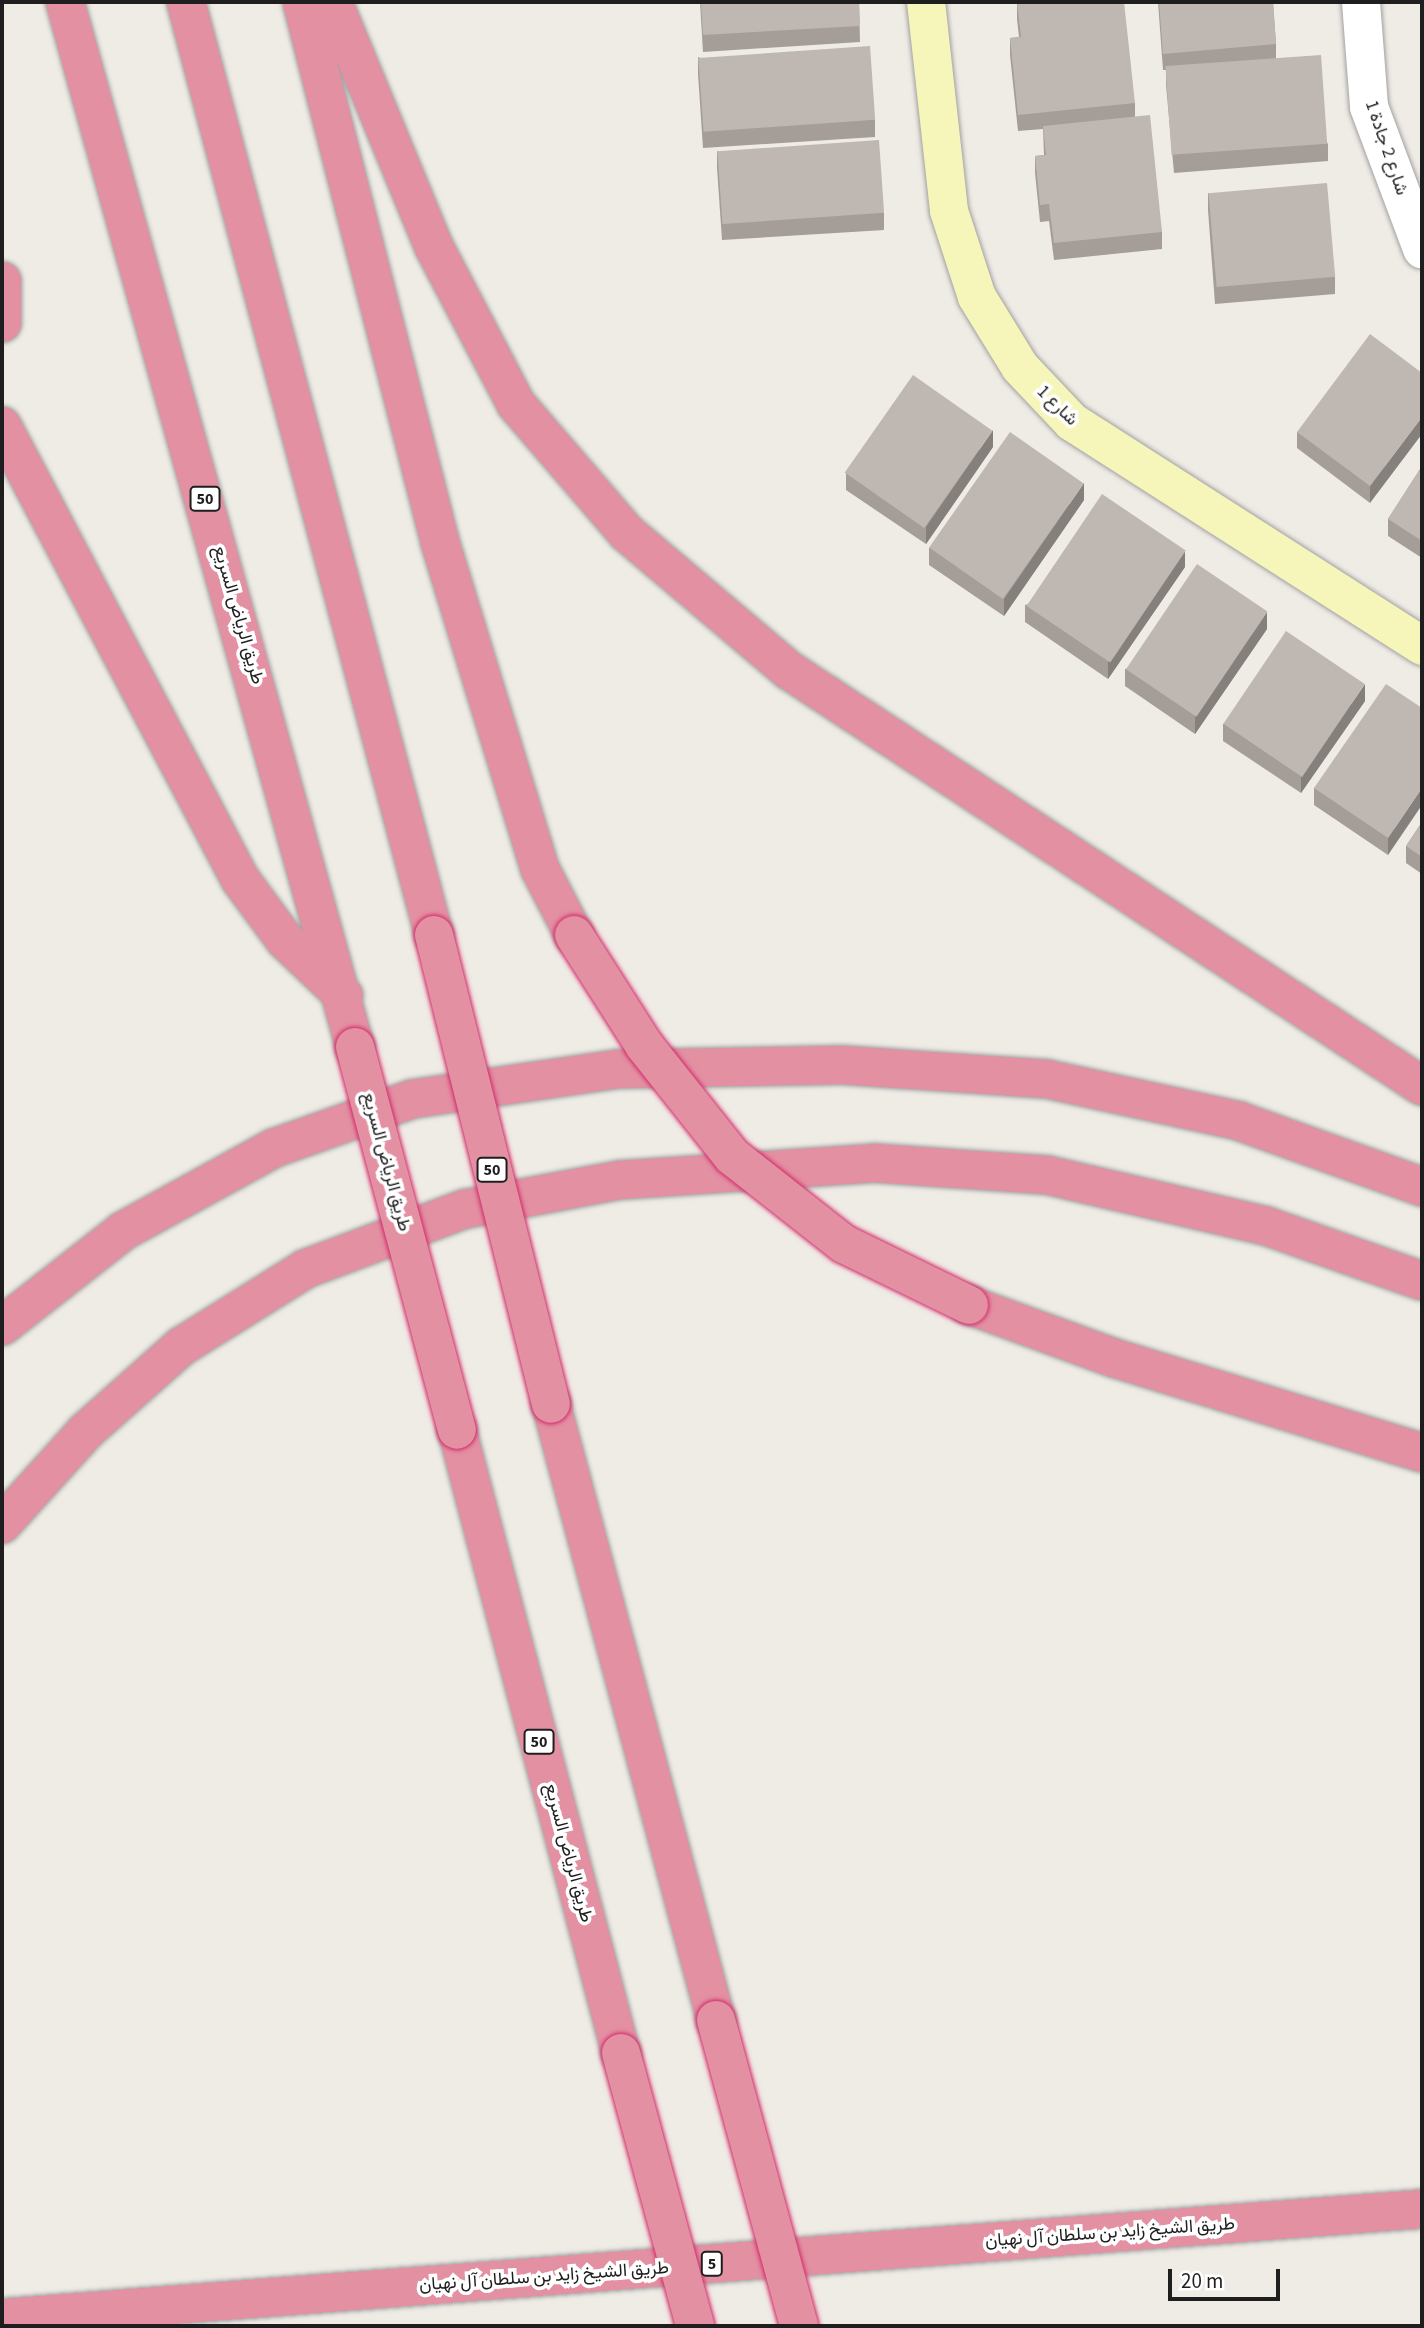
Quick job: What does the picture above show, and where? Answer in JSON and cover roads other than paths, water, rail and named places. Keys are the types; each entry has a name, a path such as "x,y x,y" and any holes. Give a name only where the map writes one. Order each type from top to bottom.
{"highway":[{"name":"طريق الرياض السريع","path":"65,2 345,997 355,1047 695,2326"},
{"name":"50","path":"186,2 434,935 551,1404 799,2326"},
{"path":"302,2 440,542 540,869 574,935 644,1045 732,1156 844,1244 969,1305 1114,1358 1422,1453"},
{"path":"333,2 434,247 516,404 627,533 790,671 1422,1086"},
{"path":"2,281 2,323"},
{"path":"2,426 240,879 285,940 345,997"},
{"path":"2,1326 123,1231 274,1148 412,1099 618,1069 842,1065 1047,1079 1239,1121 1422,1187"},
{"path":"2,1524 85,1432 182,1346 305,1269 465,1209 620,1180 874,1163 1047,1175 1266,1226 1422,1282"},
{"name":"طريق الشيخ زايد بن سلطان آل نهيان","path":"2,2318 1422,2209"}],"street":[{"name":"شارع 1","path":"926,2 949,211 977,297 1020,368 1072,422 1422,646"},
{"name":"شارع 2 جادة 1","path":"1361,2 1369,107 1422,249"}]}
